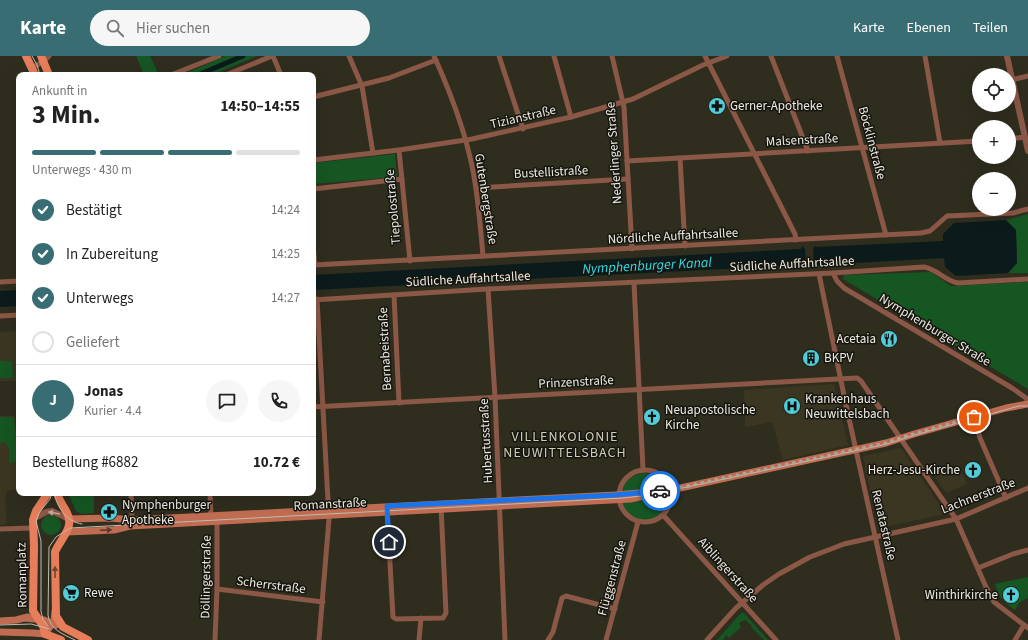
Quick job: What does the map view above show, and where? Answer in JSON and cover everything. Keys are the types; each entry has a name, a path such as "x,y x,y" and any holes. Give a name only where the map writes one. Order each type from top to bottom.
{"main road":[{"path":"26,56 34,71"},
{"path":"45,58 48,72"},
{"name":"Romanstraße","path":"67,532 114,530 132,523 211,516 329,513 618,498 656,491 668,491 856,450 1028,403"},
{"path":"34,515 46,496"},
{"path":"45,637 48,628 53,623 55,611 55,552 59,543 67,532 69,519 58,496"},
{"name":"Romanstraße","path":"69,519 110,518 132,523 217,522 329,513"},
{"name":"Romanplatz","path":"34,515 34,611 38,620 43,626 45,637"},
{"path":"0,621 25,618 34,611"},
{"path":"55,611 56,616 63,627"},
{"path":"25,618 53,623 88,640"},
{"path":"0,632 33,633 61,640"}],"street":[{"path":"179,72 219,56"},
{"path":"233,72 273,56 279,72"},
{"path":"349,56 362,86 373,154"},
{"path":"499,56 523,129"},
{"path":"554,56 571,117"},
{"name":"Nederlinger Straße","path":"612,56 623,102 632,249"},
{"path":"705,56 795,234 796,240"},
{"name":"Tizianstraße","path":"316,160 373,154 466,140 523,129 571,117 633,99 727,56"},
{"path":"771,56 808,150"},
{"name":"Böcklinstraße","path":"837,56 886,235"},
{"path":"925,56 940,143"},
{"path":"1007,56 1009,68"},
{"path":"34,71 45,58"},
{"path":"316,96 362,86 407,72 435,58"},
{"name":"Gutenbergstraße","path":"435,58 454,103 466,140 476,188 483,256"},
{"path":"1016,79 1028,76"},
{"path":"1016,100 1028,151"},
{"path":"1016,138 1025,137"},
{"name":"Malsenstraße","path":"627,161 972,141"},
{"name":"Tiepolostraße","path":"399,150 410,260"},
{"path":"680,158 685,246"},
{"path":"316,189 402,179"},
{"name":"Bustellistraße","path":"476,188 628,179"},
{"name":"Nördliche Auffahrtsallee","path":"316,265 921,233 930,231 947,216 1013,213 1028,209"},
{"name":"Südliche Auffahrtsallee","path":"316,300 488,289 833,274 924,267 958,283 1028,279"},
{"name":"Renatastraße","path":"819,274 898,640"},
{"name":"Nymphenburger Straße","path":"833,274 844,288 1012,388 1026,398 1028,403"},
{"path":"0,282 16,281"},
{"path":"634,283 643,470"},
{"name":"Hubertusstraße","path":"488,289 495,397 505,640"},
{"name":"Bernabeistraße","path":"394,295 399,403"},
{"path":"316,313 329,513 319,640"},
{"path":"0,316 16,316"},
{"name":"Prinzenstraße","path":"316,407 857,378 861,381 900,439"},
{"path":"974,417 980,438 1006,498"},
{"path":"900,439 956,519 994,602 1026,627 1015,640"},
{"path":"643,470 652,471 660,475 667,482 668,491 670,502 668,509 663,515 652,522 638,522 626,515 620,507 618,498 620,486 625,478 633,472 643,470"},
{"name":"Lachnerstraße","path":"708,640 742,602 769,581 804,560 844,544 956,519 1028,488"},
{"path":"131,496 132,523"},
{"name":"Döllingerstraße","path":"210,496 211,516 217,522 215,640"},
{"path":"387,510 392,616 396,619 443,618 446,614 441,507"},
{"path":"34,515 52,511 69,519"},
{"name":"Aiblingerstraße","path":"663,515 776,640"},
{"name":"Flüggenstraße","path":"606,640 638,522"},
{"path":"0,529 33,528"},
{"path":"978,568 1012,554 1028,550"},
{"name":"Scherrstraße","path":"217,589 323,602"},
{"path":"548,640 553,632 563,596 615,609"},
{"path":"419,640 420,618"}],"shaded area":[{"path":"16,331 16,381 0,381 0,332"},
{"name":"Krankenhaus Neuwittelsbach","path":"834,384 848,445 783,460 772,422 745,427 744,390"},
{"path":"0,416 15,416 16,489 7,491 5,502 7,524 0,525"},
{"path":"901,448 946,514 880,528 877,513 874,509 863,456"},
{"path":"934,463 942,473 959,465 967,484 946,493 928,467"}],"green space":[{"path":"136,56 150,56 158,72 143,72"},
{"path":"225,56 257,56 219,72 189,72"},
{"path":"395,154 397,177 316,184 316,163"},
{"path":"1028,214 1028,273 1008,273 1017,262 1016,230 1006,220"},
{"path":"931,272 951,286 1028,282 1028,389 843,279 844,275"},
{"path":"0,361 12,361 13,378 0,378"},
{"path":"0,417 13,417 16,438 16,462 9,463 9,450 6,442 0,443"},
{"path":"645,473 654,475 662,480 667,488 669,497 667,506 662,514 654,519 645,521 636,519 628,514 623,506 621,497 623,488 628,480 636,475"},
{"path":"69,496 94,496 94,513 82,514 76,511"},
{"path":"47,515 55,515 61,521 61,529 55,535 47,535 41,529 41,521"},
{"path":"1028,577 1028,598 1020,602 1015,610 1002,599 995,584"},
{"path":"741,613 744,613 768,640 764,640 745,620 739,623 741,627 729,638 726,635 723,640 717,640"}],"water":[{"name":"Nymphenburger Kanal","path":"1006,220 1016,230 1017,263 1008,273 956,276 945,267 944,258 818,265 816,267 804,267 801,265 316,290 316,275 801,249 802,246 817,247 943,241 943,234 954,223"},
{"path":"16,290 16,306 0,307 0,291"}],"pier":[{"path":"802,246 815,246 813,249 814,265 816,267 804,267 806,265 805,249"}],"waterway":[{"path":"205,72 243,56"}],"tram line":[{"path":"32,56 39,72"},
{"path":"75,640 54,628 48,615 49,547 56,537 70,528 623,498 650,495 887,444 1019,406 1028,406"},
{"path":"48,626 43,619 41,612 41,541 36,521 39,513 51,496"},
{"path":"56,496 63,513 77,523 82,524"},
{"path":"0,625 31,624 50,629"}],"way so far":[{"path":"660,491 886,443 974,417"}],"place":[{"name":"Gerner-Apotheke","path":"717,106"},
{"name":"Acetaia","path":"889,339"},
{"name":"BKPV","path":"811,358"},
{"name":"Krankenhaus Neuwittelsbach","path":"792,406"},
{"name":"Neuapostolische Kirche","path":"652,417"},
{"name":"Herz-Jesu-Kirche","path":"973,470"},
{"name":"Nymphenburger Apotheke","path":"109,512"},
{"name":"Rewe","path":"71,593"},
{"name":"Winthirkirche","path":"1011,595"}],"district":[{"name":"VILLENKOLONIE NEUWITTELSBACH","path":"565,446"}],"route":[{"path":"389,542 387,506 615,495 660,491"}]}
